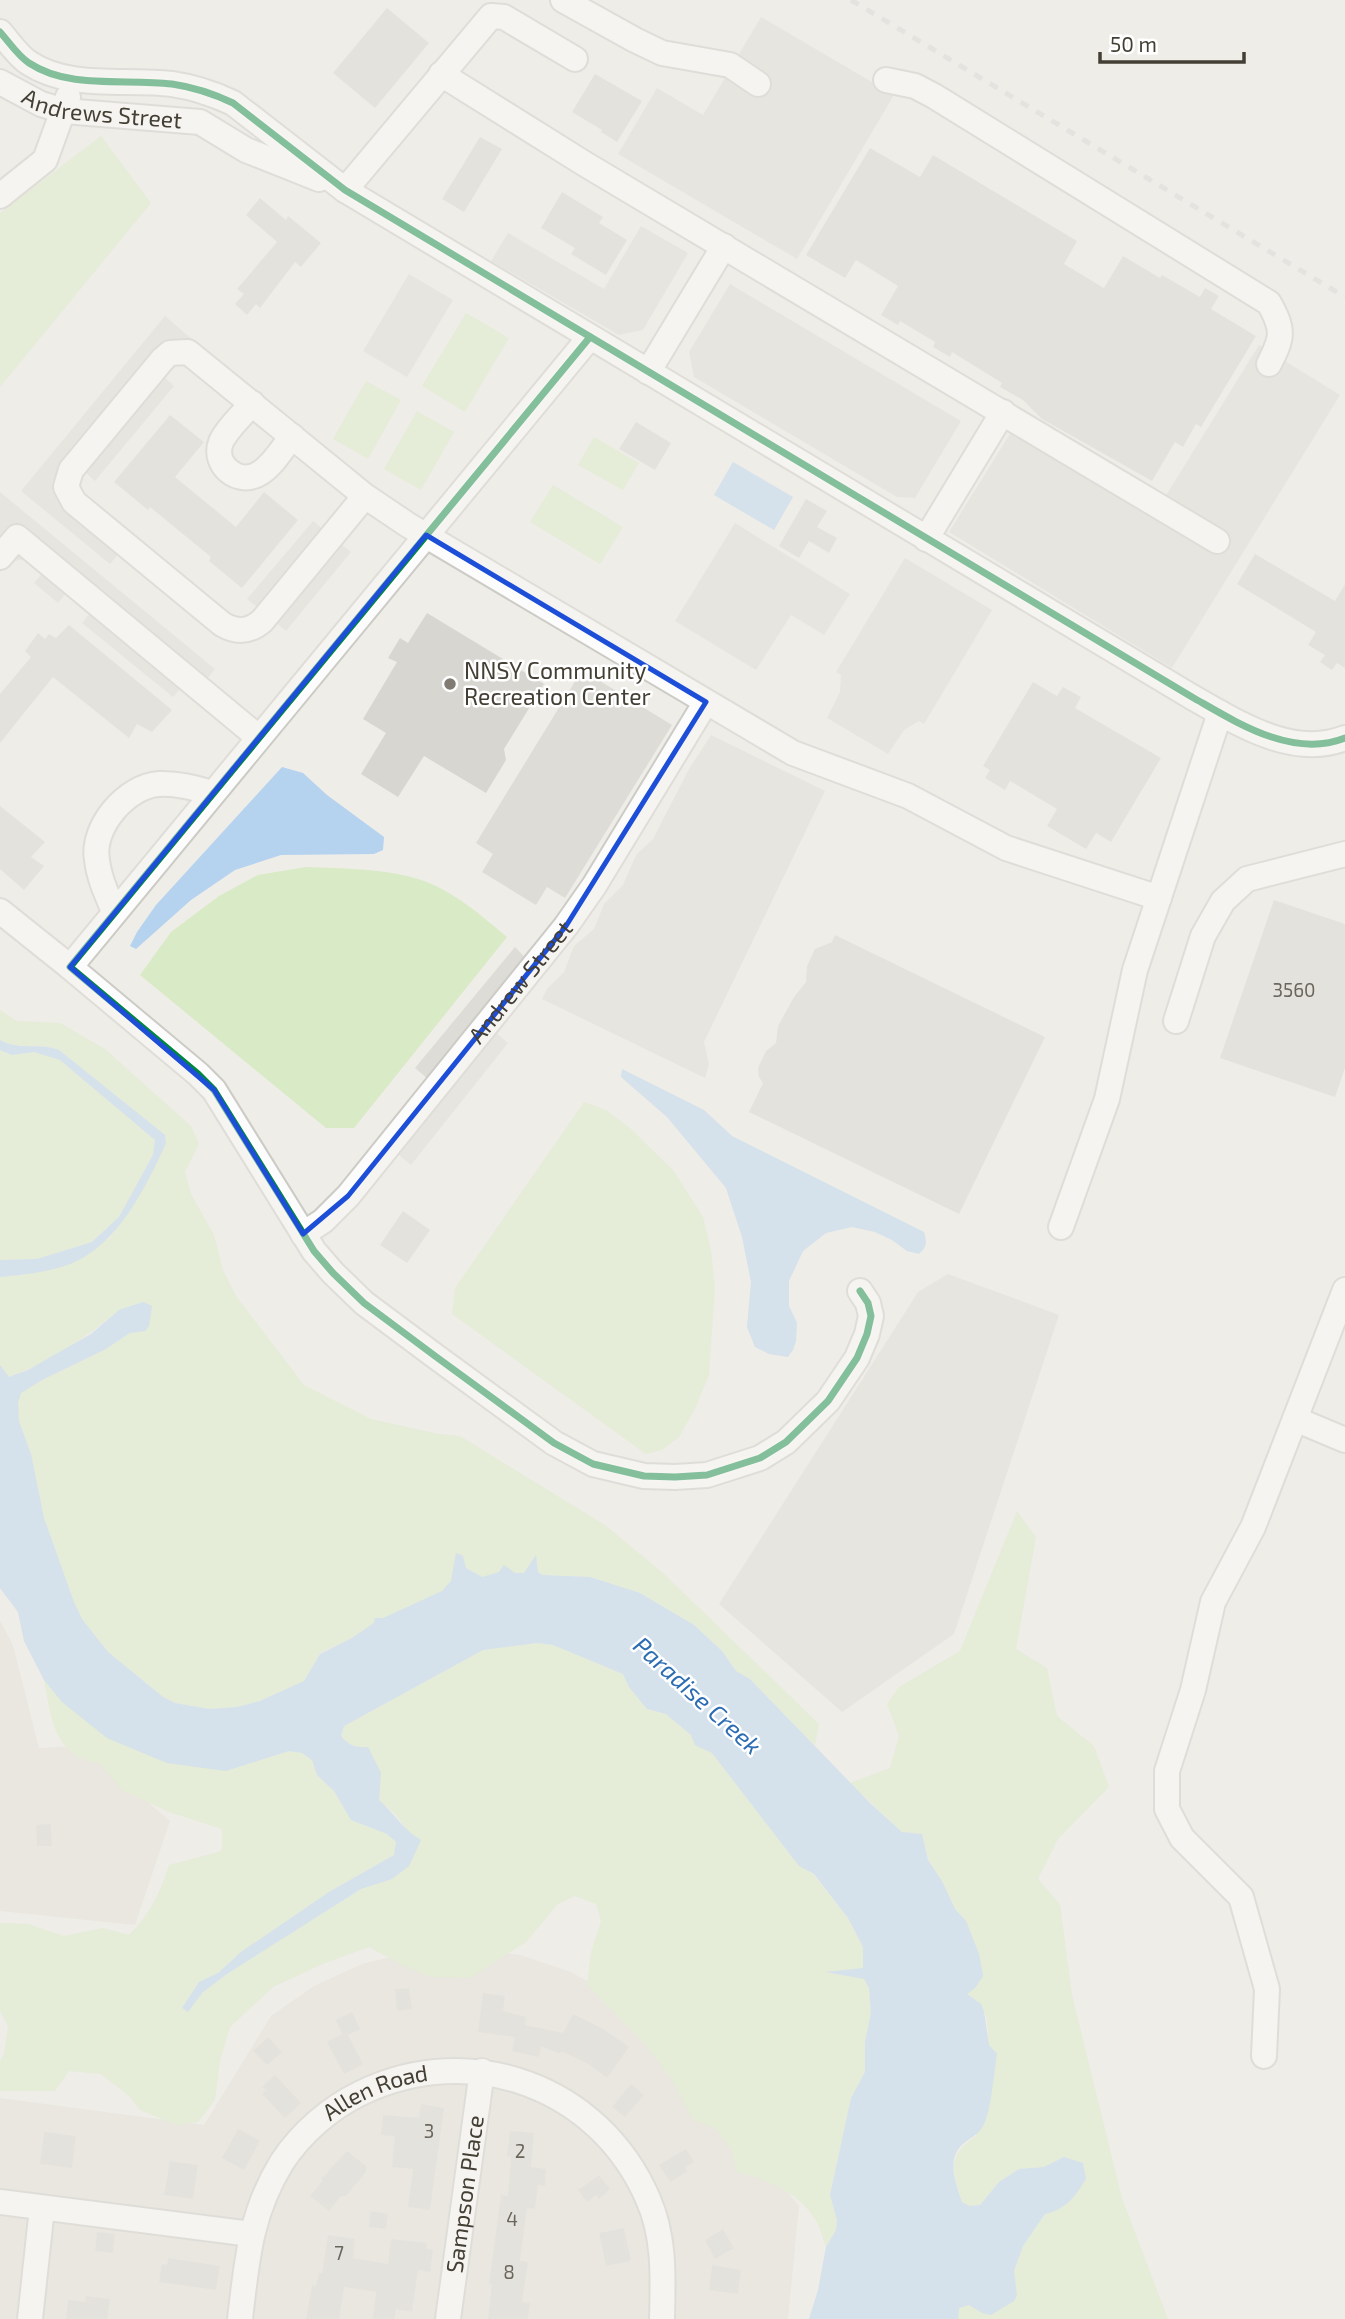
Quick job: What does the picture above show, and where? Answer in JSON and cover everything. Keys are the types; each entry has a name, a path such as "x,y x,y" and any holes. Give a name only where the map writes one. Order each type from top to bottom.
{"street":[{"path":"563,0 662,52 730,65 758,83"},
{"path":"575,60 498,15 491,16 345,190 1220,713 1271,738 1314,745 1345,738"},
{"name":"Andrews Street","path":"0,32 26,62 47,73 72,79 172,84 214,94 236,105 345,190"},
{"path":"441,74 1217,541"},
{"path":"0,196 45,160 64,111 72,79"},
{"path":"886,80 915,86 934,96 1269,303 1278,320 1281,342 1269,363"},
{"name":"Andrews Street","path":"0,82 41,104 64,111 200,122 246,149 345,190"},
{"path":"648,372 724,246"},
{"path":"70,967 590,337"},
{"path":"365,496 262,621 247,630 238,631 222,624 68,496 66,487 71,470 170,354 188,352 365,496 793,753 908,796 1006,848 1159,898"},
{"path":"252,403 221,443 221,461 232,474 241,478 258,475 292,436"},
{"path":"926,538 1003,412"},
{"path":"0,557 17,537 258,737"},
{"name":"Andrew Street","path":"303,1234 323,1221 348,1196 566,926 594,886 706,702"},
{"path":"1061,1227 1107,1099 1135,970 1220,713"},
{"path":"114,911 96,858 103,824 110,815 125,798 156,784 191,786 212,793"},
{"path":"1176,1021 1203,936 1223,901 1247,879 1345,854"},
{"path":"0,911 189,1066 214,1090 303,1234 333,1273 364,1303 554,1443 593,1464 644,1476 675,1477 707,1475 760,1458 805,1425 828,1402 857,1358 871,1316 869,1303 860,1291"},
{"path":"1264,2056 1267,1989 1241,1897 1182,1838 1167,1809 1167,1770 1193,1690 1213,1602 1253,1527 1345,1290"},
{"path":"1295,1419 1345,1440"},
{"name":"Allen Road","path":"240,2319 251,2234 262,2201 283,2161 306,2134 338,2105 402,2077 432,2071 482,2071 521,2080 558,2097 593,2122 613,2142 648,2197 657,2221 662,2252 662,2319"},
{"name":"Sampson Place","path":"448,2319 482,2071"},
{"path":"0,2202 251,2234"},
{"path":"30,2319 42,2208"}],"highlighted area":[{"path":"426,535 706,702 566,926 348,1196 303,1234 214,1090 70,967"}],"shaded area":[{"path":"761,17 894,95 797,259 618,154 657,88 703,115"},
{"path":"641,226 688,253 643,330 619,335 491,261 508,233 604,289"},
{"path":"409,274 453,300 407,377 363,351"},
{"path":"730,284 961,421 915,498 897,497 694,377 689,352"},
{"path":"165,316 193,340 163,376 174,386 95,481 85,472 79,482 81,494 131,539 110,564 21,491"},
{"path":"1259,345 1340,395 1172,668 949,532 1011,432 1152,518"},
{"path":"0,492 215,669 192,697 181,688 173,697 82,623 90,613 66,593 58,603 34,583 44,571 25,559 14,561 0,572"},
{"path":"313,521 351,552 286,631 247,599"},
{"path":"735,523 850,594 824,635 791,615 756,670 675,621"},
{"path":"905,558 992,610 924,724 919,721 904,730 888,754 827,718 840,692 841,675 836,672"},
{"path":"582,670 672,725 565,898 547,887 536,905 482,872 493,854 476,843"},
{"path":"711,735 825,791 704,1042 709,1064 705,1078 542,999 547,989 564,972 574,946 594,929 604,904 623,885 636,855 653,839 689,769"},
{"path":"515,947 542,975 495,1032 508,1043 411,1165 380,1139 428,1079 415,1068"},
{"path":"948,1274 1059,1315 954,1634 842,1712 719,1604 918,1292"},
{"path":"0,1621 13,1645 39,1748 83,1746 170,1821 135,1925 0,1911"},
{"path":"467,1948 520,1955 571,1972 617,1998 692,2073 799,2206 788,2319 0,2319 0,2098 204,2125 271,2016 314,1986 362,1964 414,1951"}],"green space":[{"path":"101,136 151,203 0,387 0,213"},
{"path":"466,313 509,338 465,412 422,386"},
{"path":"366,381 401,400 368,459 333,439"},
{"path":"417,411 454,432 421,490 384,469"},
{"path":"594,437 639,463 623,490 578,465"},
{"path":"553,485 623,527 600,564 530,522"},
{"path":"306,867 380,871 433,884 477,912 507,937 354,1128 326,1128 140,975 171,932 219,896 258,875"},
{"path":"0,1010 17,1021 60,1023 105,1049 191,1126 199,1144 185,1172 191,1194 214,1235 223,1270 236,1296 304,1385 371,1419 460,1436 605,1525 662,1572 819,1724 815,1746 750,1679 736,1671 722,1651 694,1625 640,1593 590,1577 542,1575 538,1572 536,1556 524,1573 499,1572 482,1577 466,1568 463,1556 451,1581 442,1591 383,1618 352,1638 320,1653 304,1681 260,1701 237,1707 209,1709 175,1703 163,1697 108,1652 82,1619 74,1602 44,1518 31,1454 19,1421 17,1403 21,1393 42,1380 106,1349 130,1333 145,1331 119,1310 67,1348 9,1377 0,1365 0,1277 22,1275 110,1238 166,1143 165,1135 59,1050 14,1045 0,1040"},
{"path":"0,1050 12,1055 34,1052 60,1060 155,1140 153,1155 119,1217 92,1242 37,1259 0,1260"},
{"path":"584,1102 606,1110 630,1128 673,1170 703,1217 711,1250 715,1287 709,1375 695,1409 679,1437 662,1450 646,1454 452,1314 455,1288"},
{"path":"1017,1511 1036,1537 1016,1649 1047,1668 1057,1716 1094,1746 1109,1787 1058,1839 1038,1879 1060,1904 1072,1995 1122,2198 1168,2319 958,2319 958,2308 969,2305 982,2313 1017,2295 1014,2272 1023,2246 1046,2213 1065,2205 1078,2191 1086,2179 1083,2163 1064,2157 1044,2167 1019,2169 999,2182 980,2205 969,2206 962,2202 954,2165 959,2151 976,2136 988,2053 987,2021 983,2008 966,1994 966,1921 955,1909 928,1859 922,1834 902,1832 850,1783 890,1768 899,1736 887,1704 899,1687 960,1651"},
{"path":"537,1643 553,1645 623,1674 629,1687 647,1709 666,1714 691,1735 696,1745 712,1753 799,1866 813,1874 848,1918 863,1947 863,1968 829,1972 864,1979 869,1988 871,2013 865,2042 865,2072 851,2098 830,2195 837,2220 836,2230 826,2247 815,2219 798,2199 769,2183 737,2172 731,2150 716,2129 692,2119 672,2080 643,2042 587,1985 591,1952 601,1921 596,1904 575,1896 558,1904 526,1942 470,1978 430,1977 369,1947 325,1963 273,1987 230,2027 220,2061 215,2100 198,2122 177,2125 140,2110 130,2097 101,2074 69,2071 55,2091 0,2091 0,2061 4,2054 8,2026 0,2011 0,1923 28,1924 64,1936 103,1928 129,1935 154,1903 169,1865 222,1851 222,1829 169,1812 122,1790 100,1764 73,1753 57,1734 44,1680 62,1702 226,1771 289,1751 302,1753 312,1760 317,1775 334,1791 351,1820 387,1834 396,1842 394,1855 329,1892 242,1952 218,1973 199,1982 182,2008 188,2012 202,1993 227,1974 361,1889 392,1879 409,1833 395,1814 379,1800 356,1748 346,1743 341,1736 344,1726 483,1650"}],"water":[{"path":"733,462 793,497 774,530 714,495"},
{"path":"282,767 303,773 327,795 384,837 383,850 374,854 281,855 235,870 191,900 136,949 130,946 156,905"},
{"path":"0,1040 14,1045 59,1050 165,1135 166,1143 139,1196 116,1229 102,1243 87,1255 62,1267 0,1277 0,1260 37,1259 92,1242 119,1217 153,1155 155,1140 60,1060 34,1052 12,1055 0,1050"},
{"path":"622,1069 704,1110 732,1136 924,1232 924,1249 919,1254 907,1251 875,1232 852,1227 826,1233 803,1251 789,1281 789,1306 797,1323 793,1350 788,1357 769,1354 755,1347 747,1327 751,1282 742,1237 726,1188 667,1117 621,1077"},
{"name":"Paradise Creek","path":"143,1302 152,1306 149,1326 145,1331 130,1333 106,1349 42,1380 21,1393 18,1403 19,1421 31,1454 44,1518 74,1602 82,1619 108,1652 163,1697 175,1703 209,1709 237,1707 260,1701 304,1681 320,1654 352,1638 374,1623 375,1618 383,1618 442,1591 451,1581 456,1553 463,1556 466,1568 482,1577 499,1572 504,1565 515,1573 524,1573 536,1555 538,1572 542,1575 590,1577 640,1593 694,1625 722,1651 736,1671 750,1679 870,1803 902,1832 922,1834 928,1860 942,1881 955,1909 966,1921 979,1954 983,1976 967,1994 981,2004 989,2045 997,2054 986,2120 978,2132 955,2154 954,2175 962,2202 969,2206 980,2205 999,2182 1019,2169 1044,2167 1064,2157 1083,2163 1086,2179 1078,2191 1064,2205 1045,2214 1023,2246 1014,2271 1017,2295 1014,2301 991,2315 969,2305 959,2308 958,2319 809,2319 826,2247 836,2230 837,2220 830,2195 851,2098 865,2072 865,2042 871,2013 869,1988 864,1979 826,1972 863,1968 863,1947 848,1918 814,1874 799,1866 712,1753 695,1745 691,1735 666,1714 647,1709 629,1687 623,1674 553,1645 537,1643 483,1650 344,1726 341,1736 353,1746 368,1747 381,1773 379,1800 409,1832 421,1840 409,1866 392,1879 361,1889 227,1974 202,1993 188,2012 182,2008 199,1982 218,1973 241,1952 329,1892 394,1855 396,1842 387,1834 351,1820 334,1791 317,1775 312,1760 302,1753 289,1751 226,1771 167,1763 107,1738 62,1702 44,1680 24,1641 18,1612 0,1588 0,1365 9,1377 28,1370 91,1334 119,1310"}],"building":[{"path":"387,8 429,43 375,108 333,73"},
{"path":"595,74 642,101 617,142 572,112"},
{"path":"480,137 502,149 464,212 442,199"},
{"path":"870,148 920,177 933,155 1077,241 1064,264 1104,288 1123,256 1200,297 1205,288 1219,296 1211,309 1256,336 1201,427 1196,424 1183,447 1175,442 1152,481 1042,419 1023,400 1000,387 1002,383 952,352 950,357 933,347 935,342 900,321 898,325 881,315 898,286 856,260 845,278 806,255"},
{"path":"562,192 603,217 599,223 627,240 606,275 571,254 575,248 541,228"},
{"path":"260,198 286,220 288,216 321,243 301,267 295,262 260,308 256,304 247,315 235,304 244,294 237,289 277,242 246,215"},
{"path":"170,415 204,442 175,477 236,527 264,492 298,520 242,588 209,561 211,557 150,507 148,510 114,482"},
{"path":"636,422 671,443 655,470 619,449"},
{"path":"806,499 827,511 817,527 837,538 829,553 809,541 799,558 779,546"},
{"path":"1255,554 1335,601 1345,584 1345,668 1337,663 1332,670 1320,662 1325,655 1308,645 1316,632 1237,584"},
{"path":"427,613 544,684 504,749 506,760 486,793 424,756 398,797 361,774 386,733 363,719 397,662 388,658 400,638 408,643"},
{"path":"69,625 172,710 152,732 137,724 129,738 53,677 0,743 0,694 31,657 25,651 38,633 45,639 49,634 56,638"},
{"path":"1033,682 1057,696 1063,687 1081,697 1075,708 1161,758 1111,842 1096,833 1086,849 1047,826 1057,809 1010,781 1005,790 985,778 990,770 983,766"},
{"path":"0,806 45,842 31,857 44,866 24,890 0,869"},
{"path":"1274,900 1345,924 1345,1068 1335,1097 1220,1058"},
{"path":"835,935 1045,1037 959,1214 749,1112 763,1083 758,1068 766,1051 776,1043 778,1026 806,982 807,966 815,949 832,942"},
{"path":"403,1211 430,1230 407,1263 380,1245"},
{"path":"51,1824 52,1846 37,1846 36,1825"},
{"path":"409,1988 412,2009 397,2011 395,1989"},
{"path":"483,1993 505,1996 503,2011 526,2017 525,2025 563,2033 573,2014 603,2029 629,2047 607,2078 590,2065 561,2051 560,2054 541,2046 539,2057 512,2051 515,2037 478,2032"},
{"path":"352,2012 360,2029 348,2035 363,2064 344,2074 327,2042 342,2034 336,2020"},
{"path":"268,2037 282,2052 267,2065 253,2051"},
{"path":"275,2075 301,2103 285,2118 262,2094 266,2090 262,2087"},
{"path":"631,2084 644,2095 625,2117 612,2107"},
{"path":"421,2104 444,2108 430,2210 408,2207 413,2169 392,2167 395,2136 381,2135 383,2115 419,2118"},
{"path":"238,2129 260,2141 244,2170 222,2158"},
{"path":"510,2131 534,2133 531,2167 546,2169 545,2186 538,2185 535,2209 527,2208 520,2261 528,2262 522,2302 530,2303 528,2319 488,2319 492,2284 489,2284 501,2195 508,2196 511,2157 507,2156"},
{"path":"44,2132 76,2136 72,2168 40,2164"},
{"path":"686,2149 694,2162 685,2167 688,2171 670,2182 659,2165"},
{"path":"347,2151 366,2166 366,2172 329,2211 310,2196 323,2180 321,2179"},
{"path":"170,2161 198,2165 193,2199 164,2195"},
{"path":"599,2175 610,2189 599,2199 596,2195 587,2202 578,2190"},
{"path":"371,2211 388,2214 386,2229 369,2227"},
{"path":"624,2228 631,2261 606,2266 599,2233"},
{"path":"723,2229 734,2248 715,2259 705,2240"},
{"path":"97,2232 115,2234 113,2253 95,2251"},
{"path":"328,2235 355,2239 353,2258 388,2264 391,2239 427,2243 426,2249 433,2250 430,2272 418,2270 412,2312 396,2309 394,2319 373,2319 376,2292 344,2287 339,2319 306,2319 312,2285 316,2286 319,2273 322,2273"},
{"path":"168,2258 220,2266 216,2290 159,2282 162,2264 167,2265"},
{"path":"712,2265 741,2270 738,2294 709,2290"},
{"path":"86,2296 110,2299 107,2319 66,2319 68,2300 85,2302"}],"railway":[{"path":"851,0 1345,297"}],"cycle path":[{"path":"0,32 29,63 62,77 172,84 203,91 233,103 345,190 1209,707 1265,735 1285,741 1305,744 1345,738"},
{"path":"590,337 70,967 214,1090 314,1251 364,1303 554,1443 593,1464 644,1476 707,1475 760,1458 786,1442 828,1401 857,1358 871,1316 868,1303 860,1291"}],"place":[{"name":"NNSY Community Recreation Center","path":"450,684"}]}
